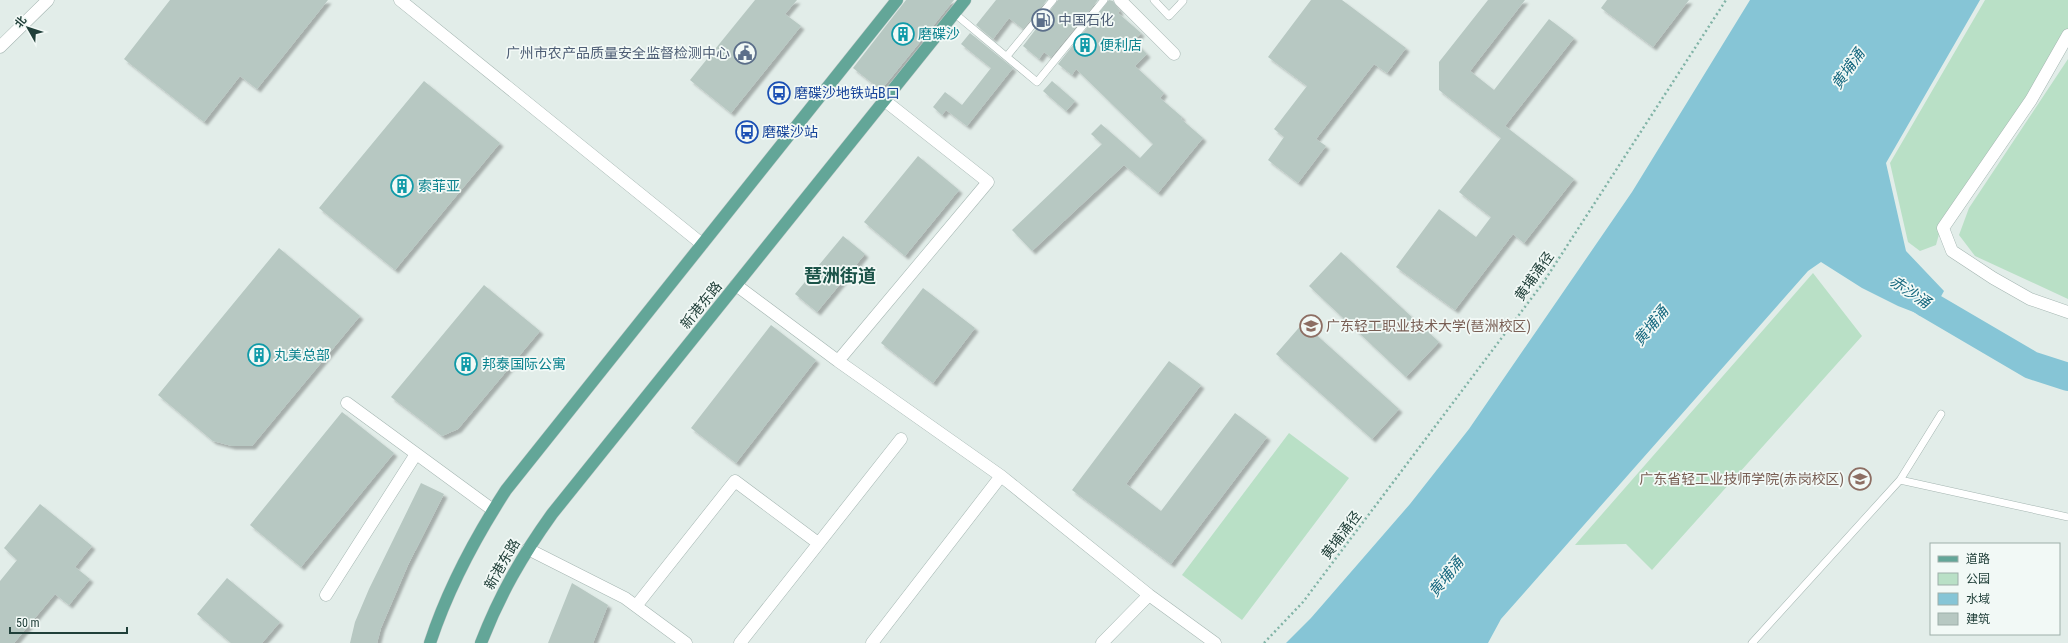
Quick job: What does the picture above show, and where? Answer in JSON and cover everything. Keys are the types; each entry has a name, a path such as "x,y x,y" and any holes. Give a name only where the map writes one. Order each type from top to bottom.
{"main road":[{"path":"430,643 466,557 493,510 544,442 897,0"},
{"name":"新港东路","path":"481,643 494,610 513,573 528,548 570,490 965,0"}],"street":[{"path":"0,48 48,0"},
{"path":"400,0 702,244"},
{"path":"1120,0 1174,54"},
{"path":"2068,35 2031,100 1943,228 1952,251 1993,278 2030,298 2068,312"},
{"path":"838,361 988,182 884,100"},
{"path":"736,285 838,361 1001,476 1149,595 1215,643"},
{"path":"348,403 493,510"},
{"path":"740,643 901,439"},
{"path":"326,595 416,454"},
{"path":"872,643 1001,476"},
{"path":"636,606 735,481 818,543"},
{"path":"528,548 625,598 686,643"},
{"path":"1102,643 1149,595"}],"lane":[{"path":"1007,56 1053,0"},
{"path":"954,13 1037,82 1104,0"},
{"path":"1154,0 1169,16 1183,1 1182,0"},
{"path":"1752,643 1900,480 1941,414"},
{"path":"1900,480 2068,517"}],"path":[{"name":"黄埔涌径","path":"1264,643 1303,602 1542,283 1726,0"}],"green space":[{"path":"1985,0 2068,0 2068,29 2030,96 1943,220 1936,245 1920,251 1908,242 1890,163"},
{"path":"2068,59 2068,299 1975,256 1959,235 1969,208"},
{"path":"1813,273 1862,336 1652,570 1626,544 1575,545"},
{"path":"1289,433 1349,478 1242,620 1182,575"}],"water":[{"name":"黄埔涌","path":"1750,0 1980,0 1886,163 1906,251 1944,291 1929,318 1898,306 1862,288 1821,262 1808,271 1501,619 1488,643 1286,643 1311,618 1410,504 1469,429 1632,192"}],"building":[{"path":"170,0 328,0 257,89 240,76 204,122 124,59"},
{"name":"广州市农产品质量安全监督检测中心","path":"755,0 797,0 785,14 801,26 731,113 690,80"},
{"name":"磨碟沙","path":"906,0 954,0 881,90 853,68"},
{"path":"996,0 1047,0 1023,29 1009,18 993,39 976,25"},
{"path":"1058,0 1098,0 1051,57 1044,52 1039,59 1023,46"},
{"path":"1109,0 1113,1 1120,11 1118,13 1141,33 1134,41 1147,54 1135,66 1164,93 1160,98 1203,138 1158,193 1124,165 1032,251 1012,230 1102,144 1091,134 1101,124 1140,158 1153,144 1076,69 1072,75 1058,64"},
{"path":"1311,0 1342,0 1406,48 1387,73 1374,64 1316,139 1326,146 1298,183 1268,160 1284,137 1274,129 1307,86 1268,57"},
{"path":"1488,0 1525,0 1470,71 1494,90 1549,19 1574,38 1505,126 1574,179 1524,243 1513,234 1455,310 1396,267 1439,209 1476,237 1491,217 1459,192 1501,138 1439,90 1439,62"},
{"path":"1607,0 1689,0 1653,47 1601,8"},
{"path":"970,33 1013,68 967,126 946,110 942,115 933,107 945,92 962,105 991,68 961,44"},
{"name":"索菲亚","path":"424,81 500,143 395,270 319,208"},
{"path":"1052,81 1075,101 1066,111 1043,91"},
{"path":"918,156 959,190 905,256 864,222"},
{"path":"843,236 865,254 817,312 795,294"},
{"name":"丸美总部","path":"279,248 360,316 252,446 232,446 213,441 158,395"},
{"path":"1341,252 1439,342 1406,377 1309,286"},
{"name":"邦泰国际公寓","path":"484,285 540,331 458,429 442,436 391,397"},
{"path":"923,288 975,328 933,383 881,343"},
{"path":"1303,323 1399,409 1372,439 1276,354"},
{"path":"771,325 816,360 736,463 691,428"},
{"path":"1169,361 1201,385 1126,484 1161,511 1235,413 1267,437 1171,564 1072,490"},
{"path":"342,412 394,453 301,567 250,525"},
{"path":"421,483 444,494 408,565 381,628 377,643 350,643 355,622 369,589"},
{"path":"40,504 92,546 75,567 90,579 69,605 55,594 14,643 0,643 0,581 17,560 4,548"},
{"path":"227,578 280,622 262,643 231,643 197,614"},
{"path":"572,583 608,605 593,643 548,643"}],"waterway":[{"name":"赤沙涌","path":"1903,288 1927,304 2031,365 2068,377"}],"place":[{"name":"中国石化","path":"1043,20"},
{"name":"磨碟沙","path":"903,34"},
{"name":"便利店","path":"1085,45"},
{"name":"广州市农产品质量安全监督检测中心","path":"745,53"},
{"name":"磨碟沙地铁站B口","path":"779,93"},
{"name":"磨碟沙站","path":"747,132"},
{"name":"索菲亚","path":"402,186"},
{"name":"广东轻工职业技术大学(琶洲校区)","path":"1311,326"},
{"name":"丸美总部","path":"259,355"},
{"name":"邦泰国际公寓","path":"466,364"},
{"name":"广东省轻工业技师学院(赤岗校区)","path":"1860,479"}],"district":[{"name":"琶洲街道","path":"840,276"}]}
